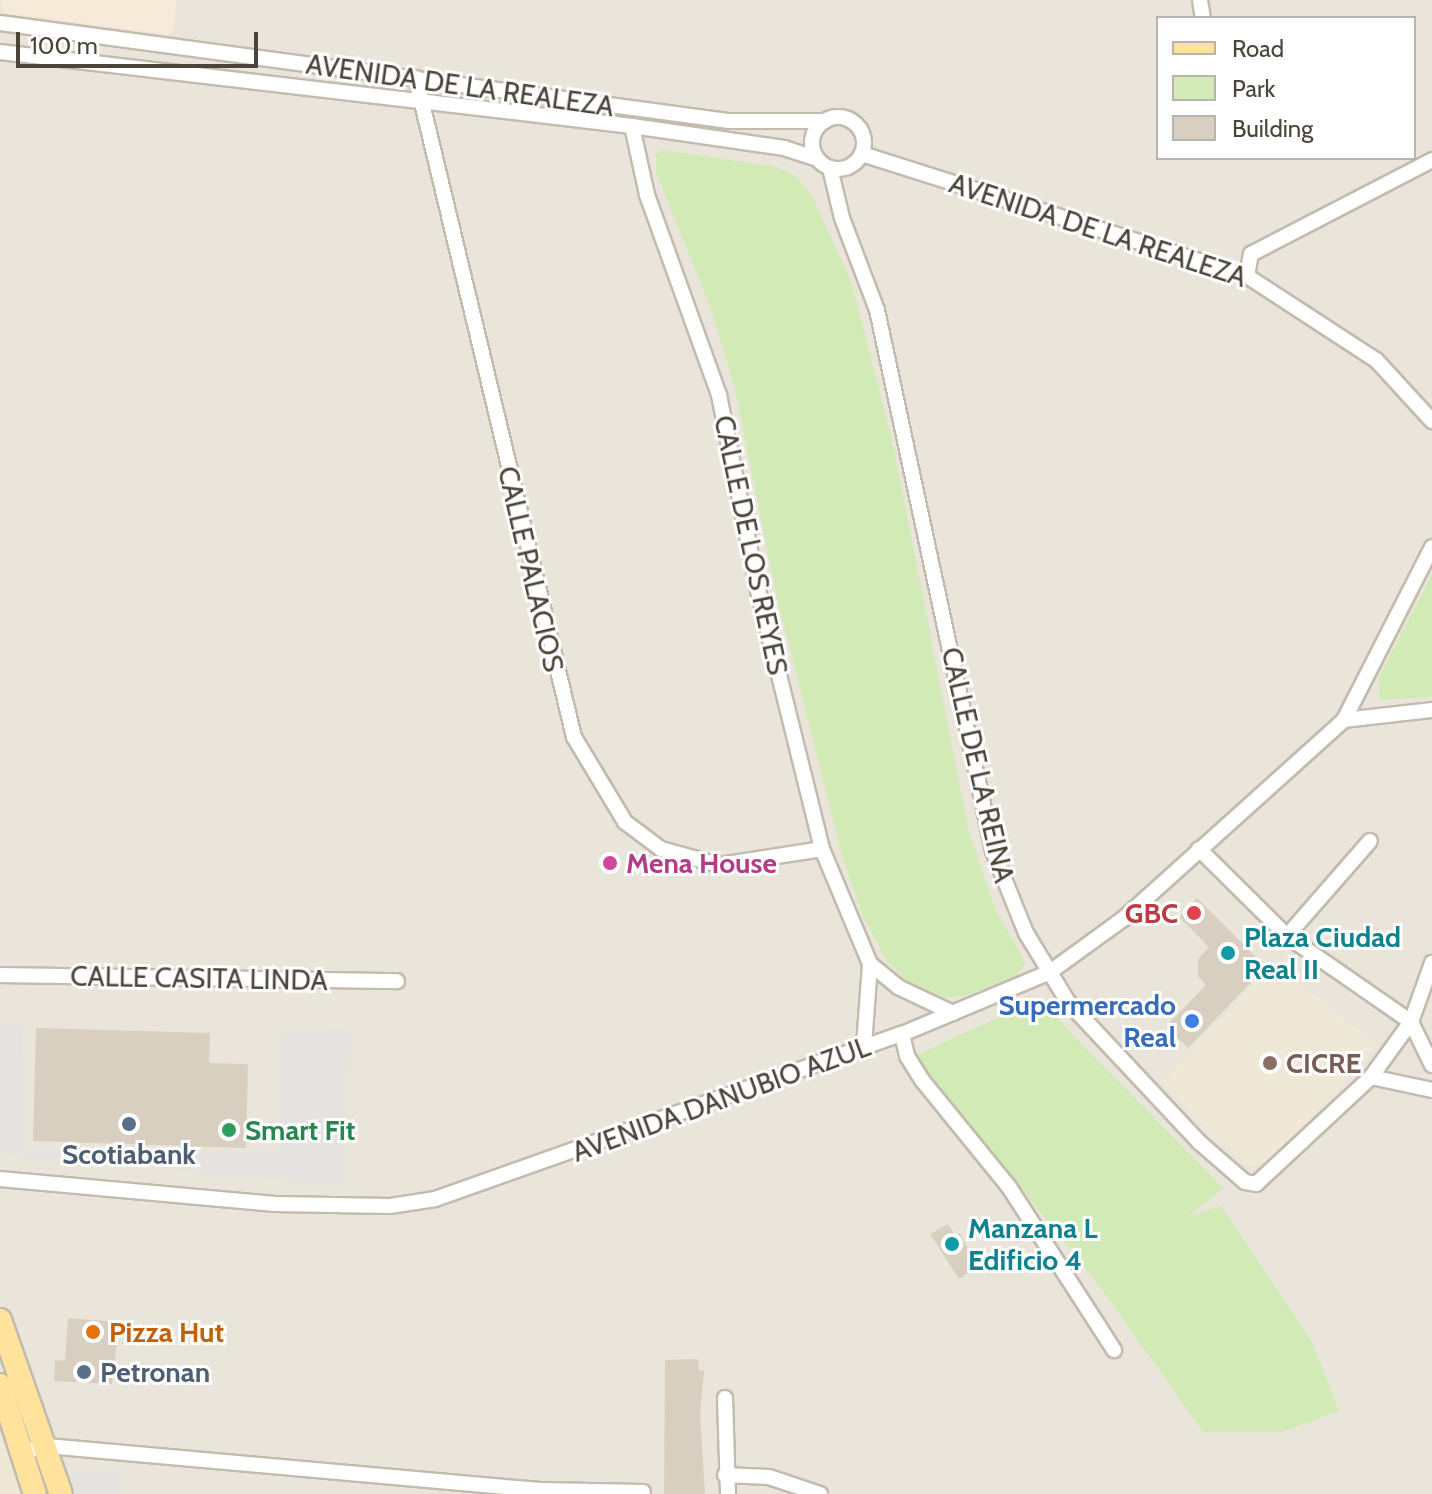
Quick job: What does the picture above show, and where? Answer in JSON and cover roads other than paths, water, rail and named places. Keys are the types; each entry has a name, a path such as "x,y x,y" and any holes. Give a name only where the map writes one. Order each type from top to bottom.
{"main road":[{"path":"0,1320 47,1446 61,1494"},
{"path":"0,1385 35,1494"}],"street":[{"name":"AVENIDA DE LA REALEZA","path":"0,23 729,121 825,121"},
{"name":"AVENIDA DE LA REALEZA","path":"0,52 632,126 784,148 824,164"},
{"name":"CALLE PALACIOS","path":"416,78 558,682 574,737 595,778 625,822 661,849 689,860 719,865 822,849"},
{"path":"842,117 858,127 862,154 852,166 824,164 814,134 825,121 842,117"},
{"name":"CALLE DE LOS REYES","path":"632,126 647,195 719,395 758,590 822,849 870,964 864,1046"},
{"name":"AVENIDA DE LA REALEZA","path":"862,154 1247,276 1358,346 1432,421"},
{"path":"1247,276 1251,254 1432,160"},
{"name":"CALLE DE LA REINA","path":"824,164 877,310 993,851 1026,933 1050,972 1108,1048 1245,1182 1267,1178 1371,1077 1411,1022 1432,963"},
{"name":"AVENIDA DANUBIO AZUL","path":"0,1179 275,1204 346,1207 420,1202 477,1187 902,1034 1050,972 1123,919 1344,720 1432,547"},
{"path":"1344,720 1432,710"},
{"path":"1287,936 1370,841"},
{"path":"1199,849 1287,936 1411,1022 1432,1065"},
{"name":"CALLE DE LOS REYES","path":"870,964 898,987 953,1013"},
{"name":"CALLE CASITA LINDA","path":"0,975 397,981"},
{"path":"902,1034 907,1056 922,1080 1009,1187 1114,1350"},
{"path":"1371,1077 1432,1090"},
{"path":"725,1398 725,1475 728,1494"},
{"path":"22,1452 47,1446 541,1490 643,1492"},
{"path":"725,1475 769,1477 820,1494"}],"place":[{"name":"Mena House","path":"610,863"},
{"name":"GBC","path":"1194,913"},
{"name":"Plaza Ciudad Real II","path":"1228,953"},
{"name":"Supermercado Real","path":"1192,1021"},
{"name":"CICRE","path":"1270,1063"},
{"name":"Scotiabank","path":"129,1124"},
{"name":"Smart Fit","path":"229,1130"},
{"name":"Manzana L Edificio 4","path":"952,1244"},
{"name":"Pizza Hut","path":"93,1332"},
{"name":"Petronan","path":"84,1372"}]}
